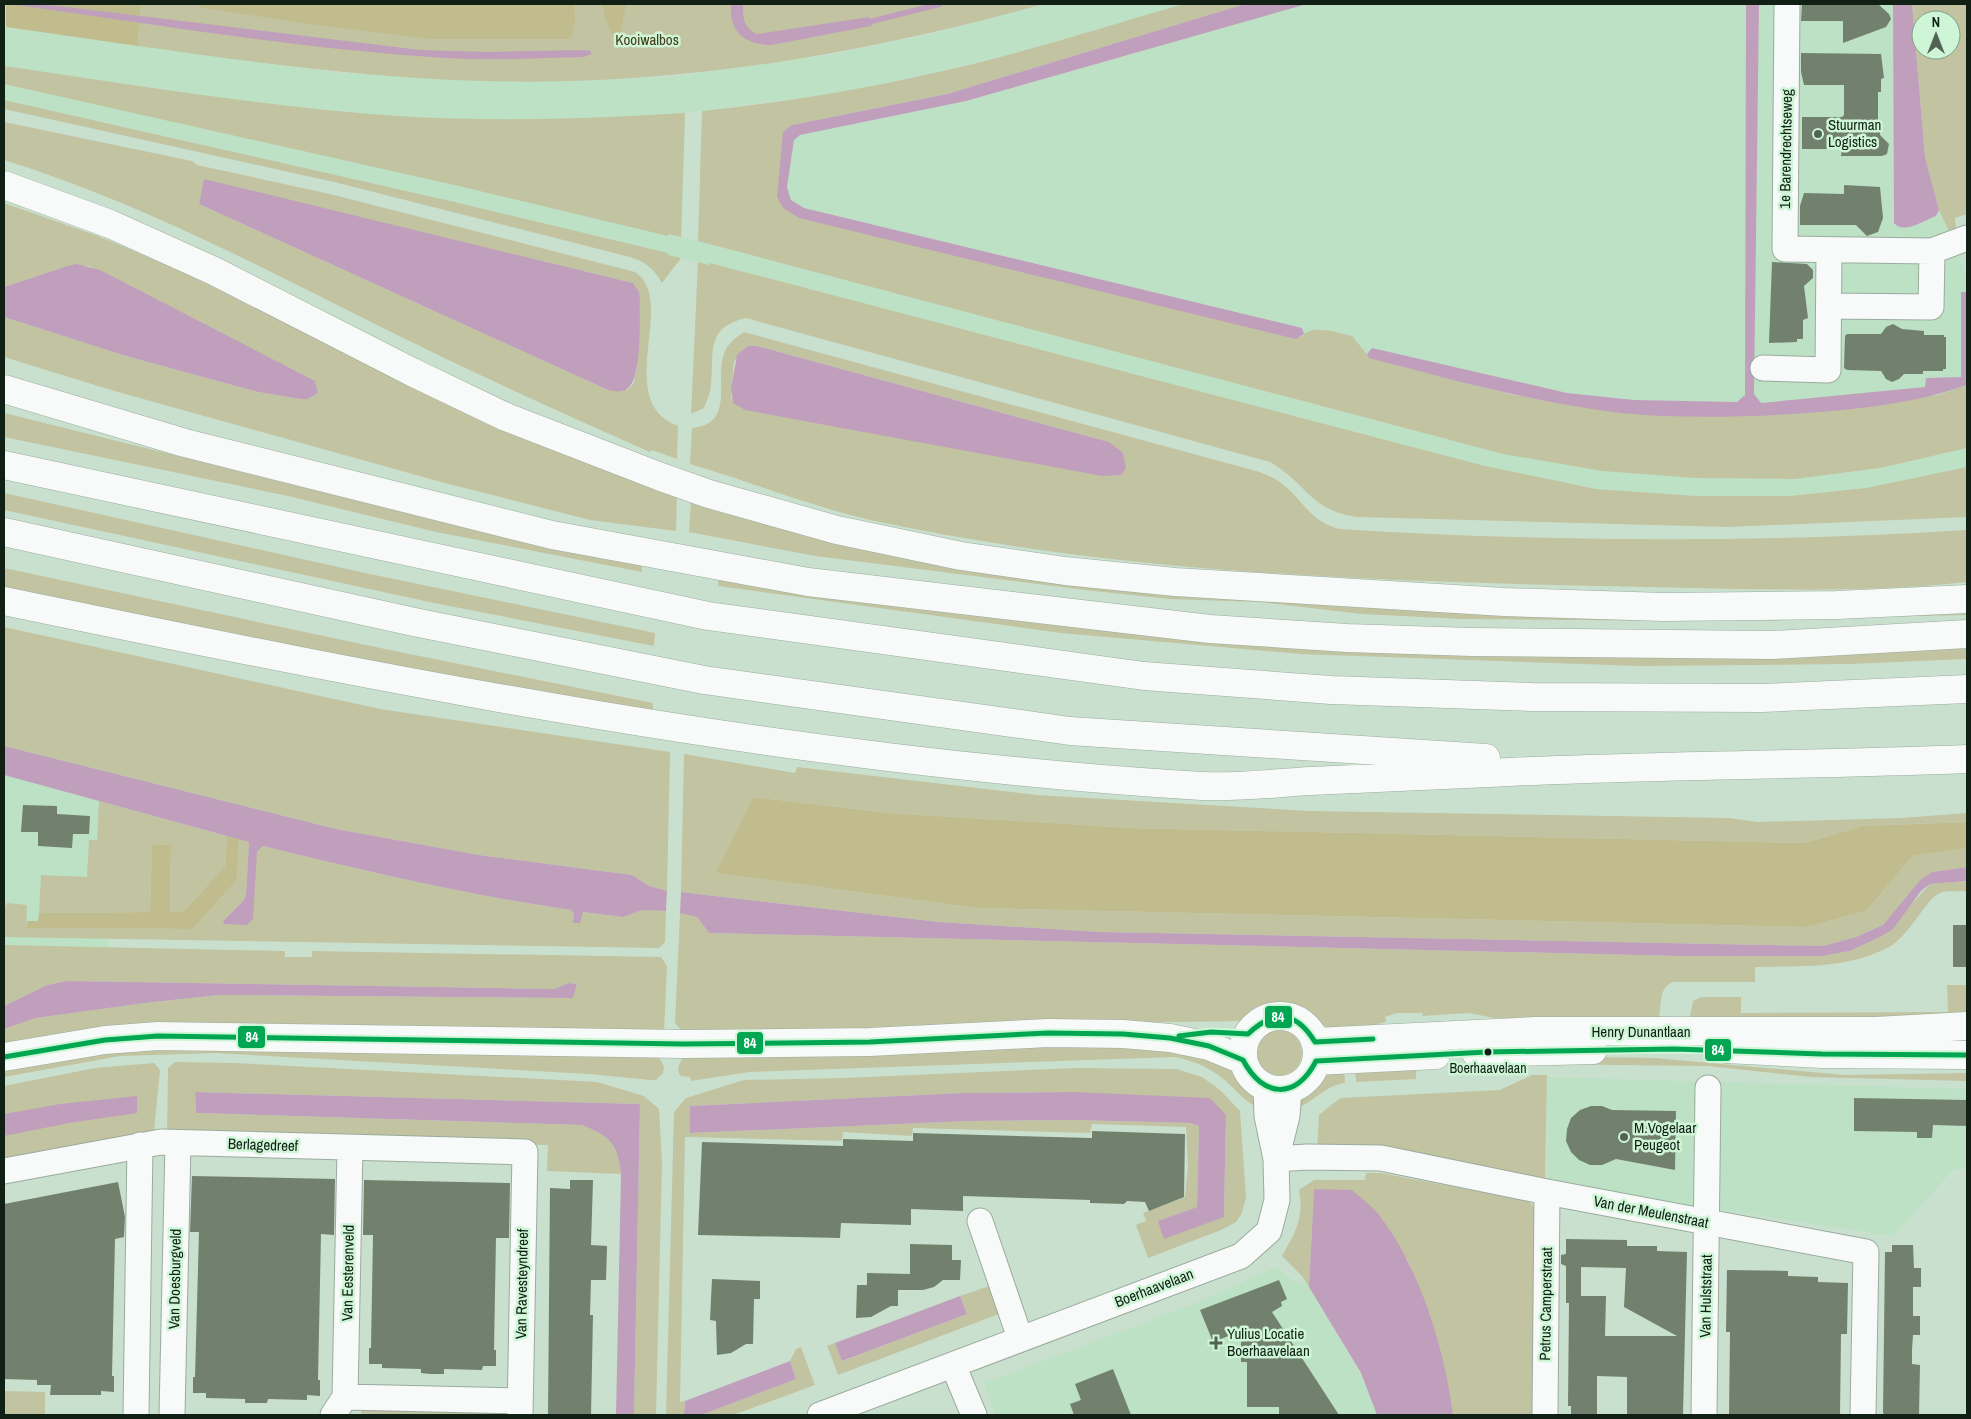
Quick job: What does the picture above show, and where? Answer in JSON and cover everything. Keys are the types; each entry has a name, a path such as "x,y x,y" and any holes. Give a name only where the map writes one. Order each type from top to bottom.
{"main road":[{"path":"4,185 110,224 214,271 412,372 506,417 709,494 837,530 961,556 1065,571 1175,582 1504,602 1664,606 1837,605 1967,599"},
{"path":"4,389 185,443 552,535 808,582 1181,626 1337,637 1472,642 1772,645 1967,634"},
{"path":"4,465 657,607 708,616 1144,676 1331,690 1532,698 1762,698 1967,689"},
{"path":"4,532 414,622 704,680 1070,730 1620,767"},
{"path":"4,549 154,566"},
{"path":"4,601 338,669 492,698 654,725 987,768 1208,786 1620,767 1778,766 1967,759"},
{"path":"1278,1016 1290,1018 1301,1023 1310,1032 1316,1052 1307,1079 1277,1089 1255,1082 1247,1072 1242,1051 1248,1034 1256,1024 1266,1018 1278,1016"},
{"name":"Henry Dunantlaan","path":"1316,1052 1536,1031 1855,1031 1967,1026"},
{"path":"1170,1038 1211,1032 1248,1034"},
{"path":"4,1057 105,1040 158,1036 670,1044 870,1042 1048,1033 1123,1034 1170,1038 1209,1046 1243,1060"},
{"name":"Henry Dunantlaan","path":"1316,1052 1721,1049 1822,1054 1967,1054"}],"street":[{"name":"1e Barendrechtseweg","path":"1787,4 1785,249 1932,251 1967,238"},
{"path":"1763,368 1828,370 1829,250"},
{"path":"1829,306 1931,307 1932,251"},
{"name":"Van Hulststraat","path":"1704,1415 1708,1088"},
{"name":"Boerhaavelaan","path":"820,1415 1241,1256 1268,1231 1277,1200 1276,1159 1267,1116 1277,1089"},
{"name":"Berlagedreef","path":"4,1171 140,1145 178,1143 525,1152"},
{"name":"Van Doesburgveld","path":"172,1415 178,1143"},
{"path":"136,1415 140,1145"},
{"name":"Van Eesterenveld","path":"350,1148 339,1406 520,1408"},
{"name":"Van Ravesteyndreef","path":"520,1408 525,1152"},
{"name":"Van der Meulenstraat","path":"1276,1159 1307,1157 1381,1158 1547,1192 1866,1252 1863,1415"},
{"name":"Petrus Camperstraat","path":"1545,1415 1547,1192"},
{"path":"980,1221 1020,1338"},
{"path":"954,1365 974,1415"}],"shaded area":[{"path":"6,4 140,4 138,46 6,27"},
{"path":"9,4 42,4 420,50 488,52 583,50 591,51 591,54 584,57 462,59 390,54 227,35"},
{"path":"198,4 574,4 575,21 571,39 432,39 308,24 199,7"},
{"path":"602,4 626,4 621,31 613,35 606,21"},
{"path":"731,4 743,4 746,25 757,34 869,17 873,21 871,26 771,45 762,44 746,39 736,29 731,14"},
{"path":"1044,4 1183,4 1038,47 930,74 825,95 685,113 682,237 1503,454 1602,471 1694,478 1795,479 1880,468 1967,448 1967,467 1866,488 1790,496 1696,496 1596,489 1485,467 710,263 709,265 668,255 668,253 446,200 4,100 4,27 342,73 482,81 565,81 677,76 822,56 931,34"},
{"path":"1245,4 1307,4 966,101 800,135 794,140 787,187 791,200 804,208 1302,328 1304,334 1296,339 799,218 783,208 777,197 783,132 792,125 947,94"},
{"path":"1307,4 1746,4 1745,395 1737,402 1634,400 1567,393 1372,348 1367,354 1352,336 1321,329 1304,334 1302,328 804,208 791,200 787,187 794,140 800,135 966,101"},
{"path":"1746,4 1759,4 1754,394 1761,403 1925,387 1926,378 1961,377 1961,292 1967,292 1967,385 1908,401 1848,409 1761,416 1667,416 1621,413 1558,403 1495,390 1369,358 1367,354 1372,348 1567,393 1634,400 1737,402 1745,395"},
{"path":"1754,4 1913,4 1914,10 1911,10 1911,60 1922,60 1952,243 1967,275 1967,381 1934,391 1755,408 1751,393"},
{"path":"1893,4 1912,4 1911,60 1917,60 1925,157 1939,210 1936,216 1914,226 1903,228 1894,223"},
{"path":"204,179 633,283 639,292 640,298 640,333 638,361 632,383 627,389 622,391 608,390 199,204"},
{"path":"77,264 100,270 315,381 318,393 308,399 300,399 258,392 126,356 4,317 4,287"},
{"path":"748,346 757,346 1109,442 1123,453 1126,468 1121,475 1102,476 745,410 733,403 731,389 737,355"},
{"path":"4,746 336,829 479,855 632,875 649,886 667,891 666,911 643,910 623,917 583,912 580,923 573,923 574,914 571,910 455,890 263,846 257,852 253,919 247,925 224,924 223,921 243,901 246,895 249,842 4,775"},
{"path":"4,762 110,790 108,969 4,964"},
{"path":"753,797 889,813 1131,828 1805,843 1862,826 1967,822 1967,848 1913,856 1866,911 1807,927 976,908 715,873"},
{"path":"227,836 239,839 237,880 193,929 26,928 27,921 38,921 39,913 150,912 152,844 171,845 170,912 183,912 225,866"},
{"path":"1967,867 1967,881 1930,884 1921,891 1893,929 1882,936 1850,951 1822,956 1678,956 709,933 697,917 680,913 681,892 939,922 1101,932 1823,946 1856,937 1883,925 1920,880 1932,872"},
{"path":"66,981 554,989 569,983 577,984 573,998 219,995 36,1018 4,1029 4,1006 47,985"},
{"path":"1547,1077 1967,1089 1967,1169 1954,1169 1893,1236 1547,1183"},
{"path":"195,1092 640,1104 634,1415 616,1415 621,1174 617,1155 606,1137 582,1125 196,1113"},
{"path":"1073,1092 1210,1098 1226,1115 1224,1217 1164,1239 1158,1221 1197,1207 1199,1126 1190,1123 1074,1120 968,1121 690,1133 690,1106 963,1093"},
{"path":"137,1096 137,1113 69,1123 4,1136 4,1114 60,1104"},
{"path":"1314,1189 1352,1190 1376,1211 1396,1240 1429,1312 1444,1365 1453,1415 1377,1415 1361,1373 1309,1287"},
{"name":"Yulius Locatie Boerhaavelaan","path":"1276,1267 1292,1280 1309,1287 1362,1377 1377,1415 996,1415 984,1383 1194,1304"},
{"path":"960,1296 967,1314 842,1361 835,1343"},
{"path":"790,1361 796,1379 701,1415 684,1415 685,1401"}],"green space":[{"name":"Kooiwalbos","path":"42,4 1044,4 905,38 766,64 625,79 553,82 395,77 138,46 139,17"},
{"path":"1183,4 1245,4 947,94 792,125 783,208 1301,337 1312,331 1332,331 1352,336 1370,358 1509,394 1622,413 1938,395 1967,385 1967,448 1880,468 1795,479 1694,478 1602,471 1503,454 698,241 702,111 829,94 893,82 1013,54"},
{"path":"1912,4 1967,4 1967,214 1955,218 1956,228 1949,231 1939,210 1925,157 1917,60 1961,60 1961,10 1913,10"},
{"path":"4,66 250,101 398,116 542,119 685,113 681,237 669,234 668,236 450,184 4,84"},
{"path":"4,100 446,200 668,253 668,255 681,258 662,283 649,267 641,261 630,257 334,182 4,109"},
{"path":"4,122 192,161 197,165 330,194 635,272 647,286 651,305 647,373 649,395 659,413 678,426 677,459 652,450 650,452 516,392 243,258 149,215 53,176 4,160","holes":["204,180 633,283 640,298 637,369 633,384 627,390 608,390 199,204"]},
{"path":"4,203 98,236 181,271 392,376 677,494 676,531 590,520 441,482 111,390 4,357 4,317 126,356 258,392 300,399 308,399 318,393 315,381 89,266 67,266 4,287"},
{"path":"698,262 709,265 710,263 1485,466 1596,489 1696,496 1790,496 1866,488 1967,467 1967,517 1727,527 1357,517 1328,509 1283,470 1270,462 746,318 733,322 723,328 718,335 714,343 711,386 708,397 704,408 691,414"},
{"path":"744,332 1256,471 1270,476 1284,485 1319,520 1339,529 1496,536 1653,539 1810,537 1967,530 1967,582 1877,588 1786,590 1512,584 1329,577 1146,563 1055,552 875,521 805,502 690,464 692,428 706,425 714,418 719,409 722,362 725,351","holes":["748,346 757,346 1109,442 739,407 731,398 734,362"]},
{"path":"4,413 433,519 642,564 642,572 436,532 288,496 4,437"},
{"path":"4,493 370,574 655,633 654,646 434,603 4,510"},
{"path":"691,500 1059,577 1967,607 1967,615 1671,621 1462,619 1362,614 1259,602 1170,599 815,556 689,532"},
{"path":"4,568 385,649 653,703 653,714 305,650 4,588"},
{"path":"718,575 1025,619 1967,646 1967,659 1849,664 1640,666 1301,654 1061,633 718,586"},
{"path":"4,627 380,709 670,752 667,891 649,886 632,875 479,855 336,829 4,746"},
{"path":"684,754 795,773 797,767 1037,795 1309,811 1729,818 1757,822 1902,818 1967,813 1967,822 1862,826 1805,843 1131,828 889,813 753,797 715,873 976,908 1807,927 1866,911 1913,856 1967,848 1967,867 1932,872 1920,880 1883,925 1856,937 1823,946 1101,932 939,922 681,892"},
{"path":"99,801 227,836 225,866 183,912 170,912 171,845 152,844 150,912 39,913 41,875 87,877 89,840 97,840"},
{"path":"239,839 249,842 246,895 243,901 223,921 247,925 257,852 263,846 455,890 571,910 574,914 583,912 623,917 643,910 666,911 665,942 659,948 4,937 4,910 7,903 27,905 26,928 193,929 237,880"},
{"path":"1967,881 1967,891 1943,892 1934,897 1903,936 1887,948 1856,960 1839,963 1755,967 1755,982 1673,982 1663,992 1659,1017 1642,1025 1494,1018 1469,1013 1423,1016 1422,1013 1397,1013 1385,1017 1386,1022 1361,1028 1332,1031 1301,1009 1260,1008 1242,1021 1040,1024 793,1034 683,1032 675,1023 680,913 697,917 709,933 1678,956 1822,956 1850,951 1882,936 1930,884"},
{"path":"4,945 285,951 285,957 312,957 312,951 661,957 667,966 664,1034 4,1050 4,1029 36,1018 145,1003 219,995 573,998 577,984 569,983 554,989 66,981 47,985 4,1006"},
{"path":"1947,985 1967,985 1967,1014 1878,1027 1694,1022 1690,1016 1693,1001 1701,997 1741,997 1741,1013 1948,1012"},
{"path":"1274,1030 1284,1030 1298,1040 1302,1053 1298,1066 1292,1072 1284,1076 1274,1076 1260,1066 1256,1058 1256,1048 1266,1034"},
{"path":"1130,1044 1192,1051 1235,1068 1253,1092 1259,1108 1246,1100 1222,1078 1210,1070 1197,1063 1175,1057 749,1072 691,1081 690,1077 681,1076 678,1071 684,1056 1002,1045"},
{"path":"123,1047 658,1055 664,1067 663,1073 656,1080 650,1080 589,1074 216,1053 120,1056 4,1077 4,1067"},
{"path":"1532,1056 1655,1058 1844,1075 1967,1073 1967,1081 1811,1077 1708,1066 1527,1064 1491,1075 1490,1066"},
{"path":"175,1062 235,1063 597,1082 644,1096 659,1109 662,1162 656,1415 634,1415 640,1104 195,1092 196,1113 582,1125 606,1137 610,1142 617,1155 621,1174 547,1171 548,1145 176,1137 167,1134 168,1068"},
{"path":"154,1063 160,1070 154,1132 4,1164 4,1086 95,1068"},
{"path":"1355,1066 1416,1069 1416,1079 1356,1082"},
{"path":"1344,1067 1345,1083 1331,1087 1308,1103 1295,1109 1298,1100 1308,1086 1327,1073"},
{"path":"1076,1068 1176,1069 1202,1077 1220,1090 1240,1111 1246,1198 1242,1213 1236,1222 1221,1230 1148,1258 1136,1225 1146,1221 1143,1213 1185,1197 1188,1166 1186,1127 1092,1124 1090,1133 913,1128 912,1136 843,1132 842,1141 685,1137 680,1402 685,1401 684,1415 666,1415 674,1112 686,1098 744,1080 842,1078","holes":["1073,1092 1226,1116 1224,1217 1158,1221 1197,1207 1199,1126 1190,1123 1074,1120 968,1121 690,1133 690,1106 963,1093"]},
{"path":"1532,1075 1547,1075 1545,1182 1317,1149 1319,1115 1340,1098 1500,1090"},
{"path":"1366,1173 1381,1173 1528,1201 1534,1206 1534,1219 1539,1220 1537,1415 1453,1415 1433,1326 1408,1260 1314,1189 1309,1287 1302,1276 1282,1256 1300,1217 1299,1190 1314,1180 1365,1180"},
{"path":"989,1286 999,1314 838,1375 827,1346 835,1343 843,1361 967,1314 960,1296"},
{"path":"801,1347 815,1385 733,1415 701,1415 796,1379 790,1361 796,1349"},
{"path":"4,1391 45,1392 45,1415 4,1415"},
{"path":"362,1404 501,1407 501,1415 361,1415"}],"building":[{"path":"1802,4 1878,4 1889,14 1891,19 1886,27 1843,43 1843,21 1801,21"},
{"path":"1801,53 1881,54 1884,78 1881,79 1881,92 1878,92 1878,124 1880,124 1880,135 1889,144 1887,154 1882,156 1841,156 1842,149 1802,149 1802,117 1842,117 1844,115 1844,85 1804,85 1801,72"},
{"path":"1844,185 1880,187 1883,218 1878,232 1867,236 1856,225 1800,225 1800,206 1804,193 1844,194"},
{"path":"1772,262 1807,264 1813,270 1813,278 1804,286 1808,318 1803,320 1803,339 1797,339 1797,342 1769,343"},
{"path":"1893,324 1902,329 1924,331 1924,335 1944,335 1946,337 1946,369 1943,369 1943,371 1923,371 1923,374 1904,374 1892,382 1886,379 1881,371 1847,370 1844,368 1845,336 1847,334 1881,334 1886,327"},
{"path":"23,805 57,806 57,814 90,816 89,834 73,834 72,848 38,846 38,832 21,832"},
{"path":"1953,925 1967,925 1967,967 1953,967"},
{"path":"1854,1098 1967,1100 1967,1126 1933,1125 1932,1138 1917,1138 1917,1132 1854,1131"},
{"path":"1591,1106 1602,1106 1612,1110 1676,1111 1675,1170 1616,1159 1602,1165 1590,1165 1579,1160 1571,1152 1566,1141 1567,1129 1571,1118 1580,1110"},
{"path":"1092,1131 1185,1134 1184,1197 1149,1211 1145,1202 1127,1201 1124,1204 1090,1203 1090,1200 963,1196 963,1211 911,1209 911,1225 841,1223 840,1238 698,1235 702,1142 843,1146 843,1139 913,1141 913,1133 1092,1138"},
{"path":"192,1176 335,1179 334,1235 321,1234 318,1380 320,1380 320,1396 307,1395 307,1400 268,1399 267,1403 245,1403 245,1399 206,1398 206,1393 193,1393 199,1232 190,1232"},
{"path":"364,1180 510,1183 509,1238 496,1238 494,1350 496,1350 496,1366 483,1366 482,1370 444,1369 444,1374 430,1374 421,1373 421,1369 382,1368 382,1364 369,1364 369,1348 371,1348 373,1235 363,1235"},
{"path":"570,1180 593,1180 591,1245 607,1246 606,1280 591,1280 590,1315 593,1315 591,1415 548,1415 550,1188 570,1189"},
{"path":"118,1182 125,1217 124,1237 115,1239 112,1376 114,1376 114,1392 101,1391 101,1395 50,1395 51,1385 37,1385 37,1380 4,1379 4,1204"},
{"path":"1566,1239 1627,1240 1627,1246 1657,1246 1657,1251 1687,1252 1683,1415 1627,1415 1627,1377 1597,1376 1597,1415 1571,1415 1571,1406 1568,1406 1569,1303 1566,1303 1566,1266 1561,1264 1561,1255 1566,1254","holes":["1581,1267 1626,1268 1624,1307 1677,1336 1605,1336 1606,1296 1581,1296"]},
{"path":"910,1244 952,1245 952,1260 961,1260 960,1280 943,1280 934,1287 923,1290 898,1290 898,1306 891,1306 871,1317 856,1318 857,1285 867,1285 867,1273 910,1274"},
{"path":"1892,1245 1913,1245 1914,1268 1921,1268 1921,1287 1913,1287 1913,1316 1920,1316 1920,1335 1913,1335 1912,1350 1912,1364 1920,1365 1919,1415 1885,1415 1883,1413 1885,1252 1892,1252"},
{"path":"1727,1270 1788,1271 1788,1276 1818,1277 1818,1282 1848,1283 1847,1334 1841,1334 1840,1415 1729,1415 1730,1332 1726,1332"},
{"path":"712,1279 760,1281 760,1299 754,1299 753,1344 746,1344 731,1353 717,1355 716,1321 710,1320"},
{"path":"1279,1280 1287,1299 1281,1302 1282,1306 1272,1312 1339,1415 1279,1415 1279,1407 1247,1407 1247,1362 1241,1362 1241,1331 1213,1342 1200,1310"},
{"path":"1113,1369 1131,1415 1074,1415 1070,1404 1081,1400 1075,1384"}],"waterway":[{"path":"873,21 940,4"}],"transit line":[{"name":"84","path":"1179,1036 1211,1032 1248,1034 1267,1020 1284,1017 1300,1024 1315,1042 1373,1039"},
{"name":"84","path":"4,1057 105,1040 158,1036 683,1044 870,1042 1048,1033 1123,1034 1170,1038 1209,1046 1243,1060 1251,1073 1260,1082 1280,1089 1289,1088 1299,1083 1308,1074 1316,1061 1487,1052 1674,1049 1822,1054 1967,1055"}],"place":[{"name":"Stuurman Logistics","path":"1818,134"},
{"name":"Boerhaavelaan","path":"1488,1052"},
{"name":"M.Vogelaar Peugeot","path":"1624,1137"},
{"name":"Yulius Locatie Boerhaavelaan","path":"1216,1343"}]}
